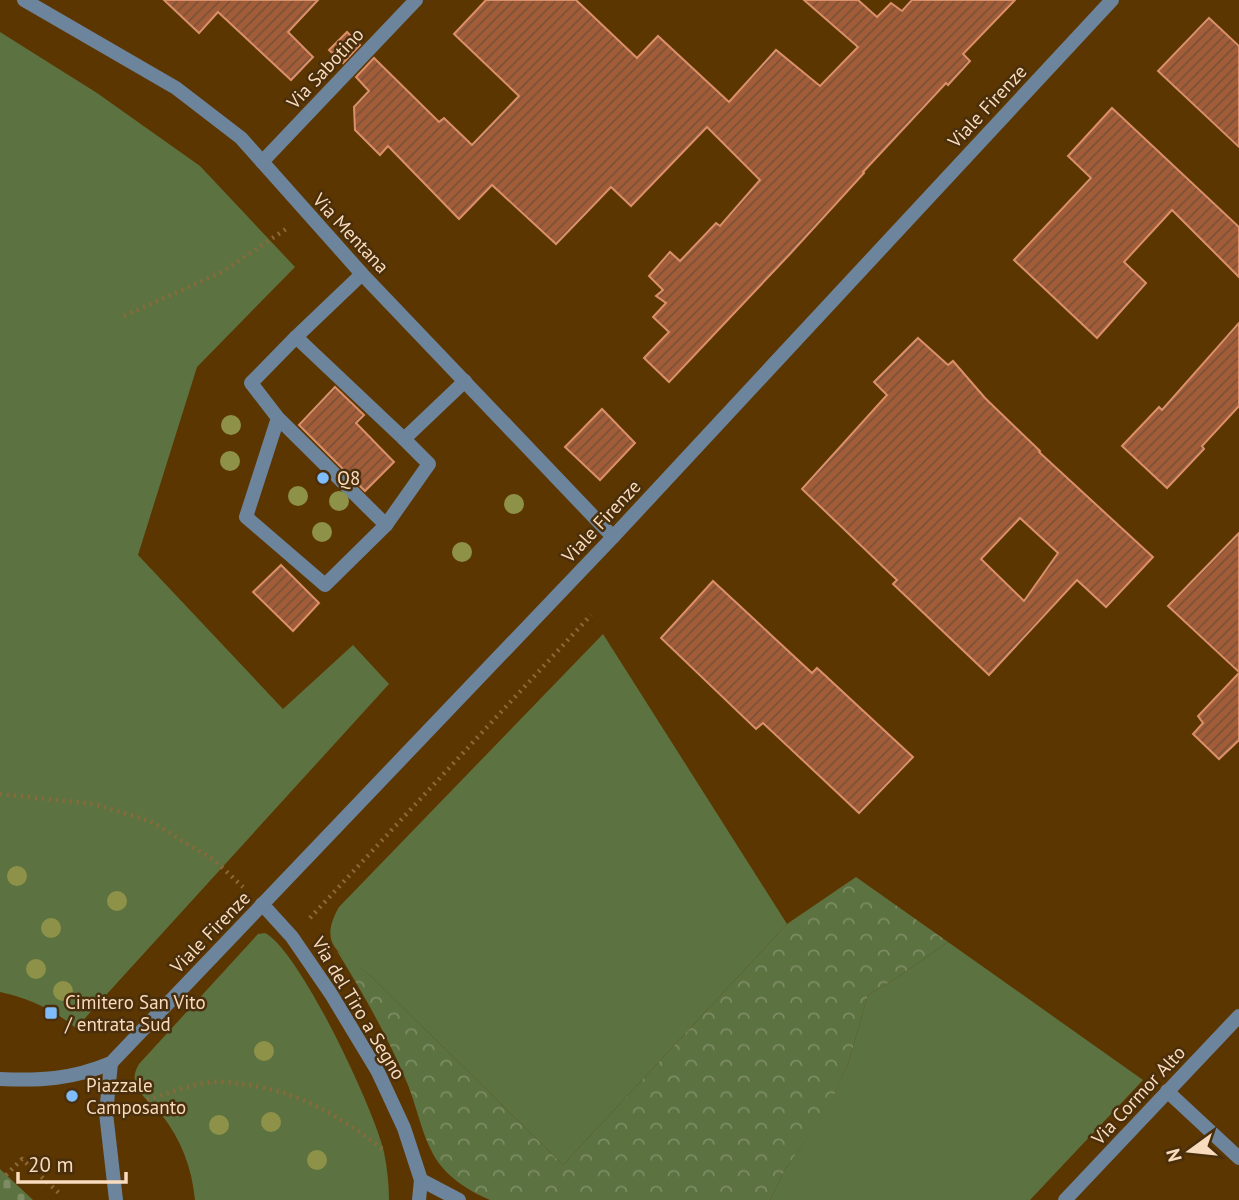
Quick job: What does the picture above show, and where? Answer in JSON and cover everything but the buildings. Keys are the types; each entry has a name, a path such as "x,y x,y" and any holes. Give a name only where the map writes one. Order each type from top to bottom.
{"street":[{"name":"Via Mentana","path":"24,0 176,88 223,123 262,162 362,274 613,537"},
{"name":"Via Sabotino","path":"262,162 416,0"},
{"name":"Viale Firenze","path":"111,1063 613,537 1112,0"},
{"path":"362,274 251,383 278,418 386,525"},
{"path":"278,418 246,517 325,585 386,525 429,464 296,337"},
{"path":"404,439 465,381"},
{"name":"Via del Tiro a Segno","path":"262,904 292,937 331,994 378,1072 404,1128 421,1180"},
{"name":"Via Cormor Alto","path":"1065,1200 1239,1016"},
{"path":"0,1079 68,1077 111,1063 106,1113 116,1200"},
{"path":"1167,1091 1239,1158"},
{"path":"419,1200 421,1180 459,1200"}],"path":[{"path":"124,316 222,272 307,215"},
{"path":"292,937 591,615"},
{"path":"0,794 94,804 150,821 214,860 262,904"},
{"path":"147,1100 187,1087 216,1082 253,1085 291,1093 330,1112 359,1131 421,1180"},
{"path":"6,1175 22,1158 59,1193"}],"green space":[{"path":"0,32 97,93 200,166 295,267 197,367 138,555 283,709 353,645 389,684 76,1028 40,1006 0,992"},
{"path":"603,634 787,924 563,1165 372,977 336,949 330,932 339,907"},
{"path":"856,877 948,942 868,995 849,1061 828,1109 786,1168 770,1200 490,1200 473,1192 450,1176 433,1154 398,1061 337,951 372,977 563,1165 787,924"},
{"path":"265,933 280,946 297,969 316,999 352,1069 384,1152 389,1200 195,1200 188,1165 180,1144 161,1114 138,1088 135,1076 139,1064 258,934"},
{"path":"948,942 1143,1080 1030,1200 770,1200 786,1168 828,1108 849,1061 868,995"},
{"path":"0,1169 33,1200 0,1200"}],"place":[{"name":"Q8","path":"323,478"},
{"name":"Cimitero San Vito / entrata Sud","path":"51,1013"},
{"name":"Piazzale Camposanto","path":"72,1096"}]}
